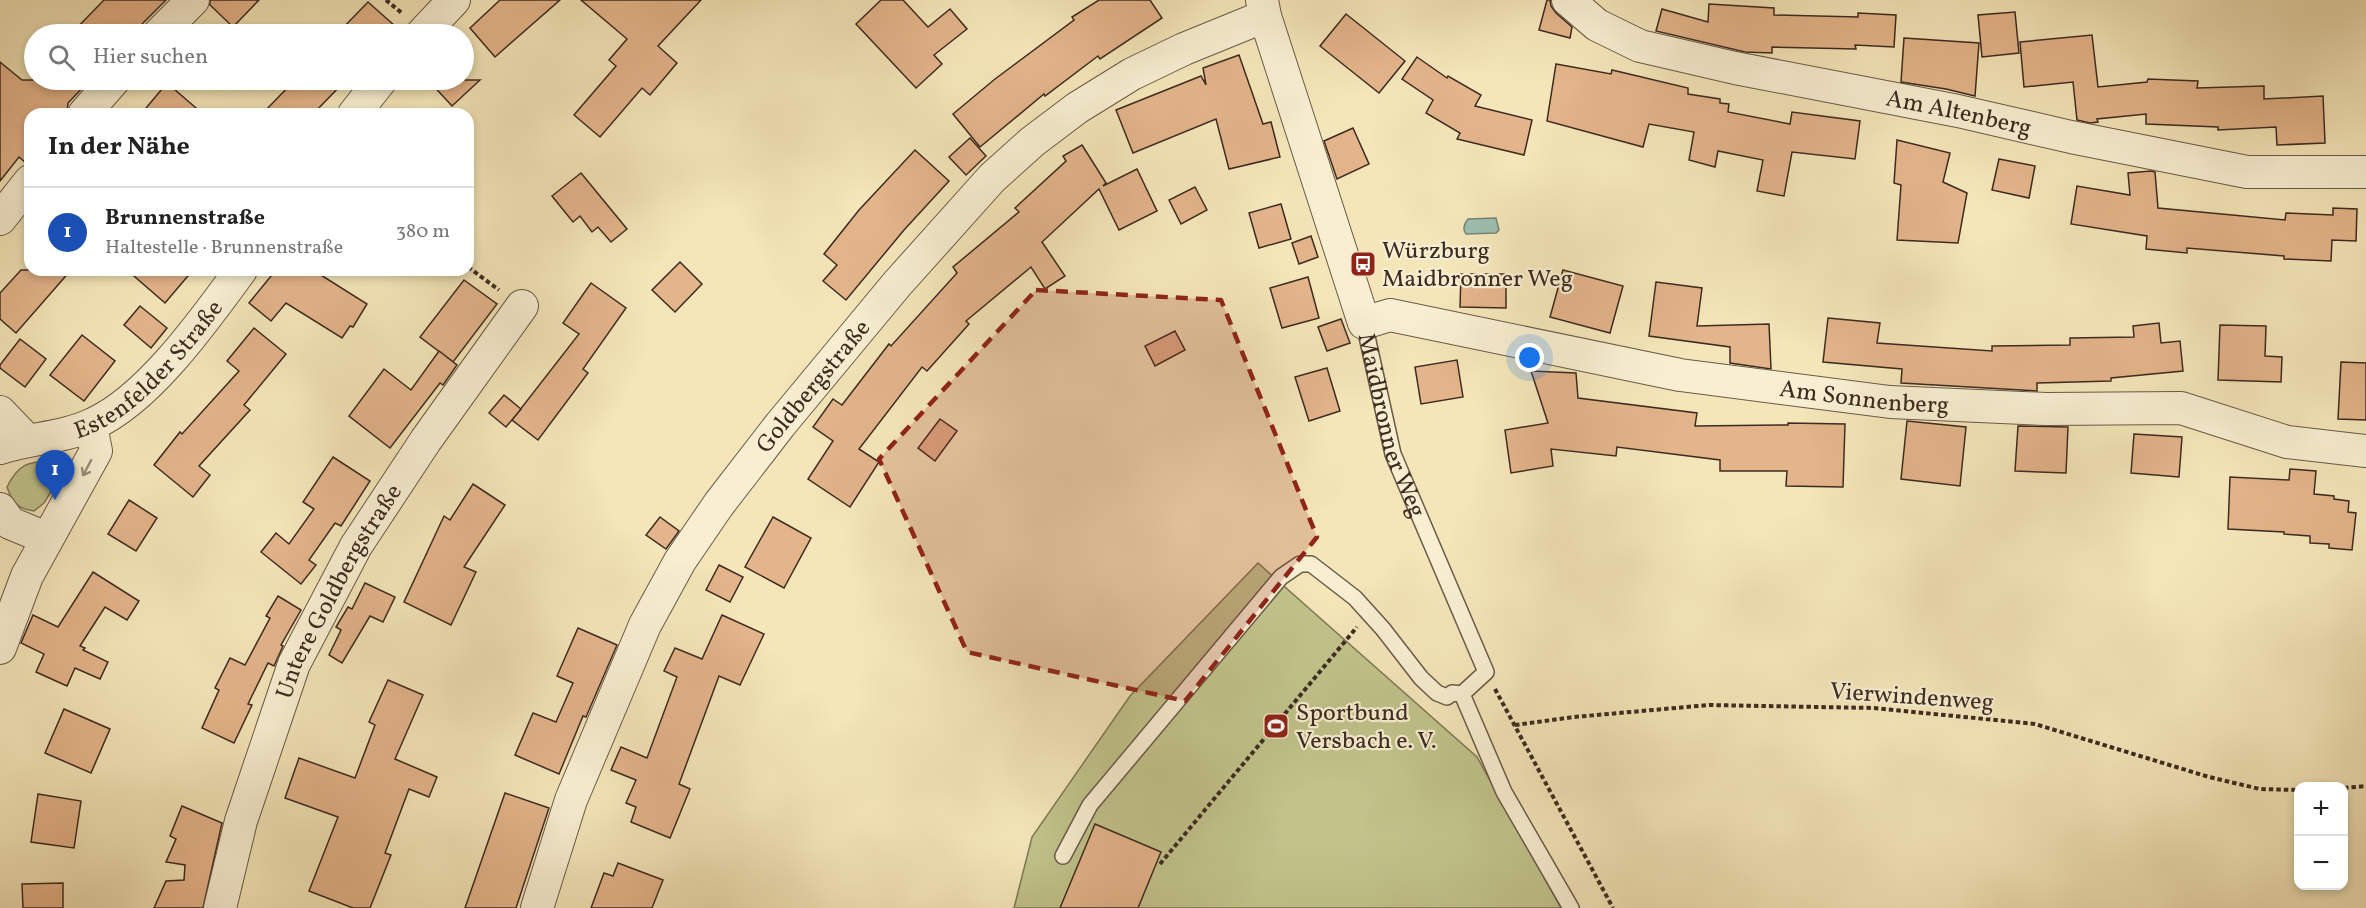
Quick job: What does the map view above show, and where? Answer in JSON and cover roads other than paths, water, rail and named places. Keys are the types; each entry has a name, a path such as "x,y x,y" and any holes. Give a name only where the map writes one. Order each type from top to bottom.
{"street":[{"path":"169,24 193,0"},
{"path":"431,24 454,0"},
{"name":"Am Altenberg","path":"1568,0 1597,25 1640,46 1735,68 2247,172 2366,172"},
{"name":"Maidbronner Weg","path":"1267,6 1364,323"},
{"name":"Goldbergstraße","path":"537,908 571,800 645,625 680,561 719,504 780,425 897,284 992,178 1032,142 1077,108 1132,74 1267,6"},
{"path":"89,108 105,90"},
{"path":"359,108 373,90"},
{"path":"0,219 24,189"},
{"name":"Estenfelder Straße","path":"14,445 91,426 129,401 169,362 235,276"},
{"name":"Untere Goldbergstraße","path":"220,908 241,821 294,664 356,546 426,440 522,306"},
{"name":"Am Sonnenberg","path":"1364,323 1390,315 1680,375 1879,400 2046,409 2181,408 2287,442 2366,451"},
{"path":"0,412 14,445"},
{"path":"0,648 21,590 46,538 96,451 91,426"},
{"path":"0,509 10,523 46,538"}],"lane":[{"name":"Maidbronner Weg","path":"1364,323 1393,454 1486,672 1462,694"},
{"path":"1063,856 1090,805 1281,577 1300,564 1311,564 1355,598 1437,693 1447,697 1452,693 1462,694 1504,792 1570,908"}],"place":[{"name":"Würzburg Maidbronner Weg","path":"1363,264"},
{"name":"Brunnenstraße","path":"55,500"},
{"name":"Sportbund Versbach e. V.","path":"1276,726"}]}
